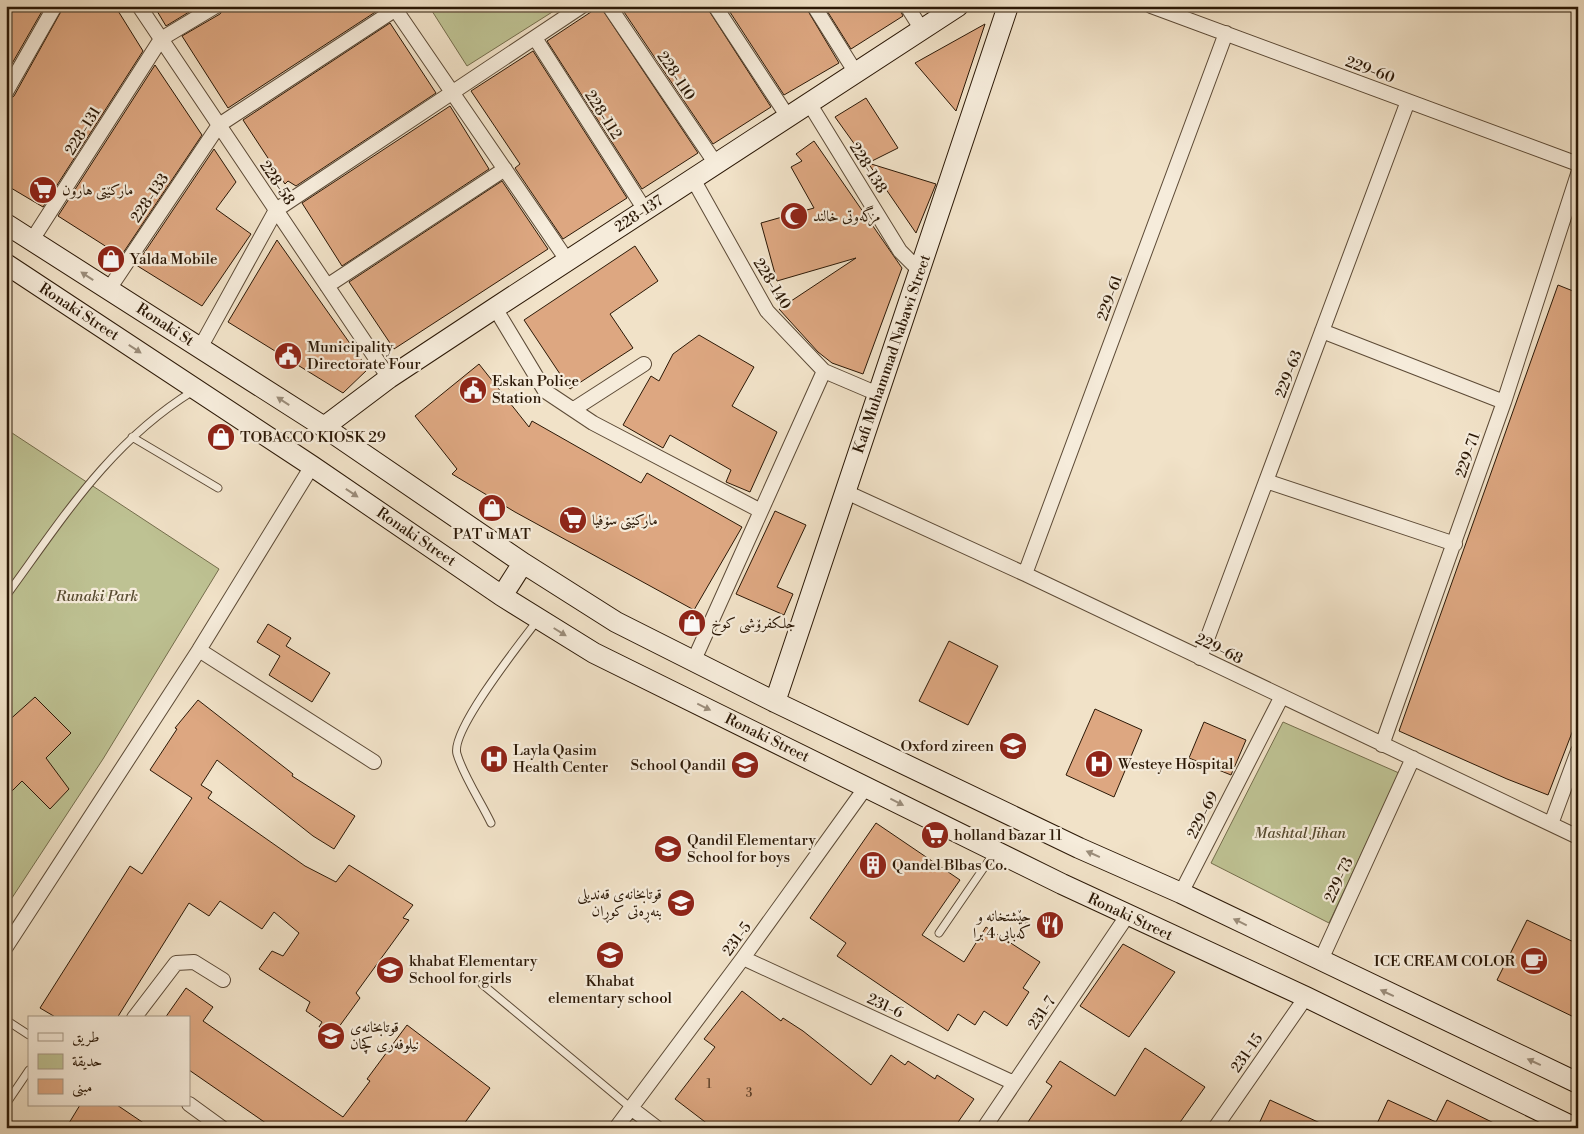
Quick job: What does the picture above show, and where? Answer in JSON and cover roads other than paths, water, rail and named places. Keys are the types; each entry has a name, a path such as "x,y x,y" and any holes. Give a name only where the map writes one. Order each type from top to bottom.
{"main road":[{"name":"228-137","path":"324,427 389,378 958,6"},
{"name":"Kafi Muhammad Nabawi Street","path":"775,702 1008,6"},
{"name":"Ronaki St","path":"6,224 324,427"},
{"name":"Ronaki Street","path":"8,269 312,466 502,596 594,653 1127,916 1306,998 1575,1128"},
{"path":"324,427 524,563 616,622 775,702 1079,848 1181,893 1320,962 1578,1083"},
{"path":"502,596 524,563"}],"street":[{"path":"6,92 55,6"},
{"name":"228-58","path":"139,6 389,378"},
{"path":"161,39 216,6"},
{"path":"200,348 276,210 582,6"},
{"name":"228-110","path":"609,6 716,164"},
{"path":"715,6 788,117"},
{"path":"814,6 856,73"},
{"path":"907,6 922,30"},
{"name":"229-60","path":"1151,6 1578,164"},
{"path":"219,125 394,8 567,260"},
{"name":"229-61","path":"1024,574 1226,33"},
{"name":"228-112","path":"535,38 645,210"},
{"name":"228-131","path":"32,240 161,39"},
{"name":"229-63","path":"1200,658 1408,101"},
{"name":"228-138","path":"809,103 900,251 920,271"},
{"name":"228-133","path":"108,290 219,125"},
{"path":"327,286 505,169"},
{"name":"229-71","path":"1382,745 1504,402 1578,174"},
{"name":"228-140","path":"693,179 767,312 824,372 878,394"},
{"path":"495,308 545,391 593,422 761,511"},
{"path":"1322,331 1504,402"},
{"path":"574,409 644,364"},
{"path":"694,660 824,372"},
{"path":"6,947 198,650 312,466"},
{"path":"1266,481 1454,544"},
{"name":"229-68","path":"846,492 1024,574 1578,837"},
{"path":"198,650 374,762"},
{"name":"229-69","path":"1181,893 1282,698"},
{"path":"1551,824 1578,751"},
{"name":"229-73","path":"1320,962 1413,758"},
{"name":"231-5","path":"616,1128 743,958 866,786"},
{"name":"231-7","path":"984,1128 1127,916"},
{"name":"231-6","path":"743,958 1014,1083"},
{"path":"136,1016 176,963 194,962 223,980"},
{"name":"231-15","path":"1215,1128 1306,998"},
{"path":"190,1105 222,1128"},
{"path":"631,1108 657,1128"}],"lane":[{"path":"6,596 88,483 132,437 168,406 196,390"},
{"path":"132,437 218,488"},
{"path":"492,823 456,753 458,740 473,710 538,618"},
{"path":"939,933 996,851"},
{"path":"482,984 631,1108"},
{"path":"6,1020 28,1034"},
{"path":"6,1104 28,1071"}],"place":[{"name":"مارکێتی هارون","path":"43,190"},
{"name":"مزگەوتی خالند","path":"794,216"},
{"name":"Yalda Mobile","path":"111,259"},
{"name":"Municipality Directorate Four","path":"288,356"},
{"name":"Eskan Police Station","path":"473,390"},
{"name":"TOBACCO KIOSK 29","path":"221,437"},
{"name":"PAT u MAT","path":"492,508"},
{"name":"مارکێتی سۆفیا","path":"573,520"},
{"name":"جلکفرۆشی کوخ","path":"692,623"},
{"name":"Oxford zireen","path":"1013,746"},
{"name":"Layla Qasim Health Center","path":"494,759"},
{"name":"Westeye Hospital","path":"1099,764"},
{"name":"School Qandil","path":"745,765"},
{"name":"holland bazar 11","path":"935,835"},
{"name":"Qandil Elementary School for boys","path":"668,849"},
{"name":"Qandel Blbas Co.","path":"873,865"},
{"name":"قوتابخانەی قەندیلی بنەڕەتی کوڕان","path":"681,903"},
{"name":"چێشتخانە و کەبابی 4 برا","path":"1050,925"},
{"name":"Khabat elementary school","path":"610,955"},
{"name":"ICE CREAM COLOR","path":"1534,961"},
{"name":"khabat Elementary School for girls","path":"390,970"},
{"name":"قوتابخانەی نیلوفەری کچان","path":"331,1036"}],"park label":[{"name":"Runaki Park","path":"97,596"},
{"name":"Mashtal Jihan","path":"1300,833"}]}
